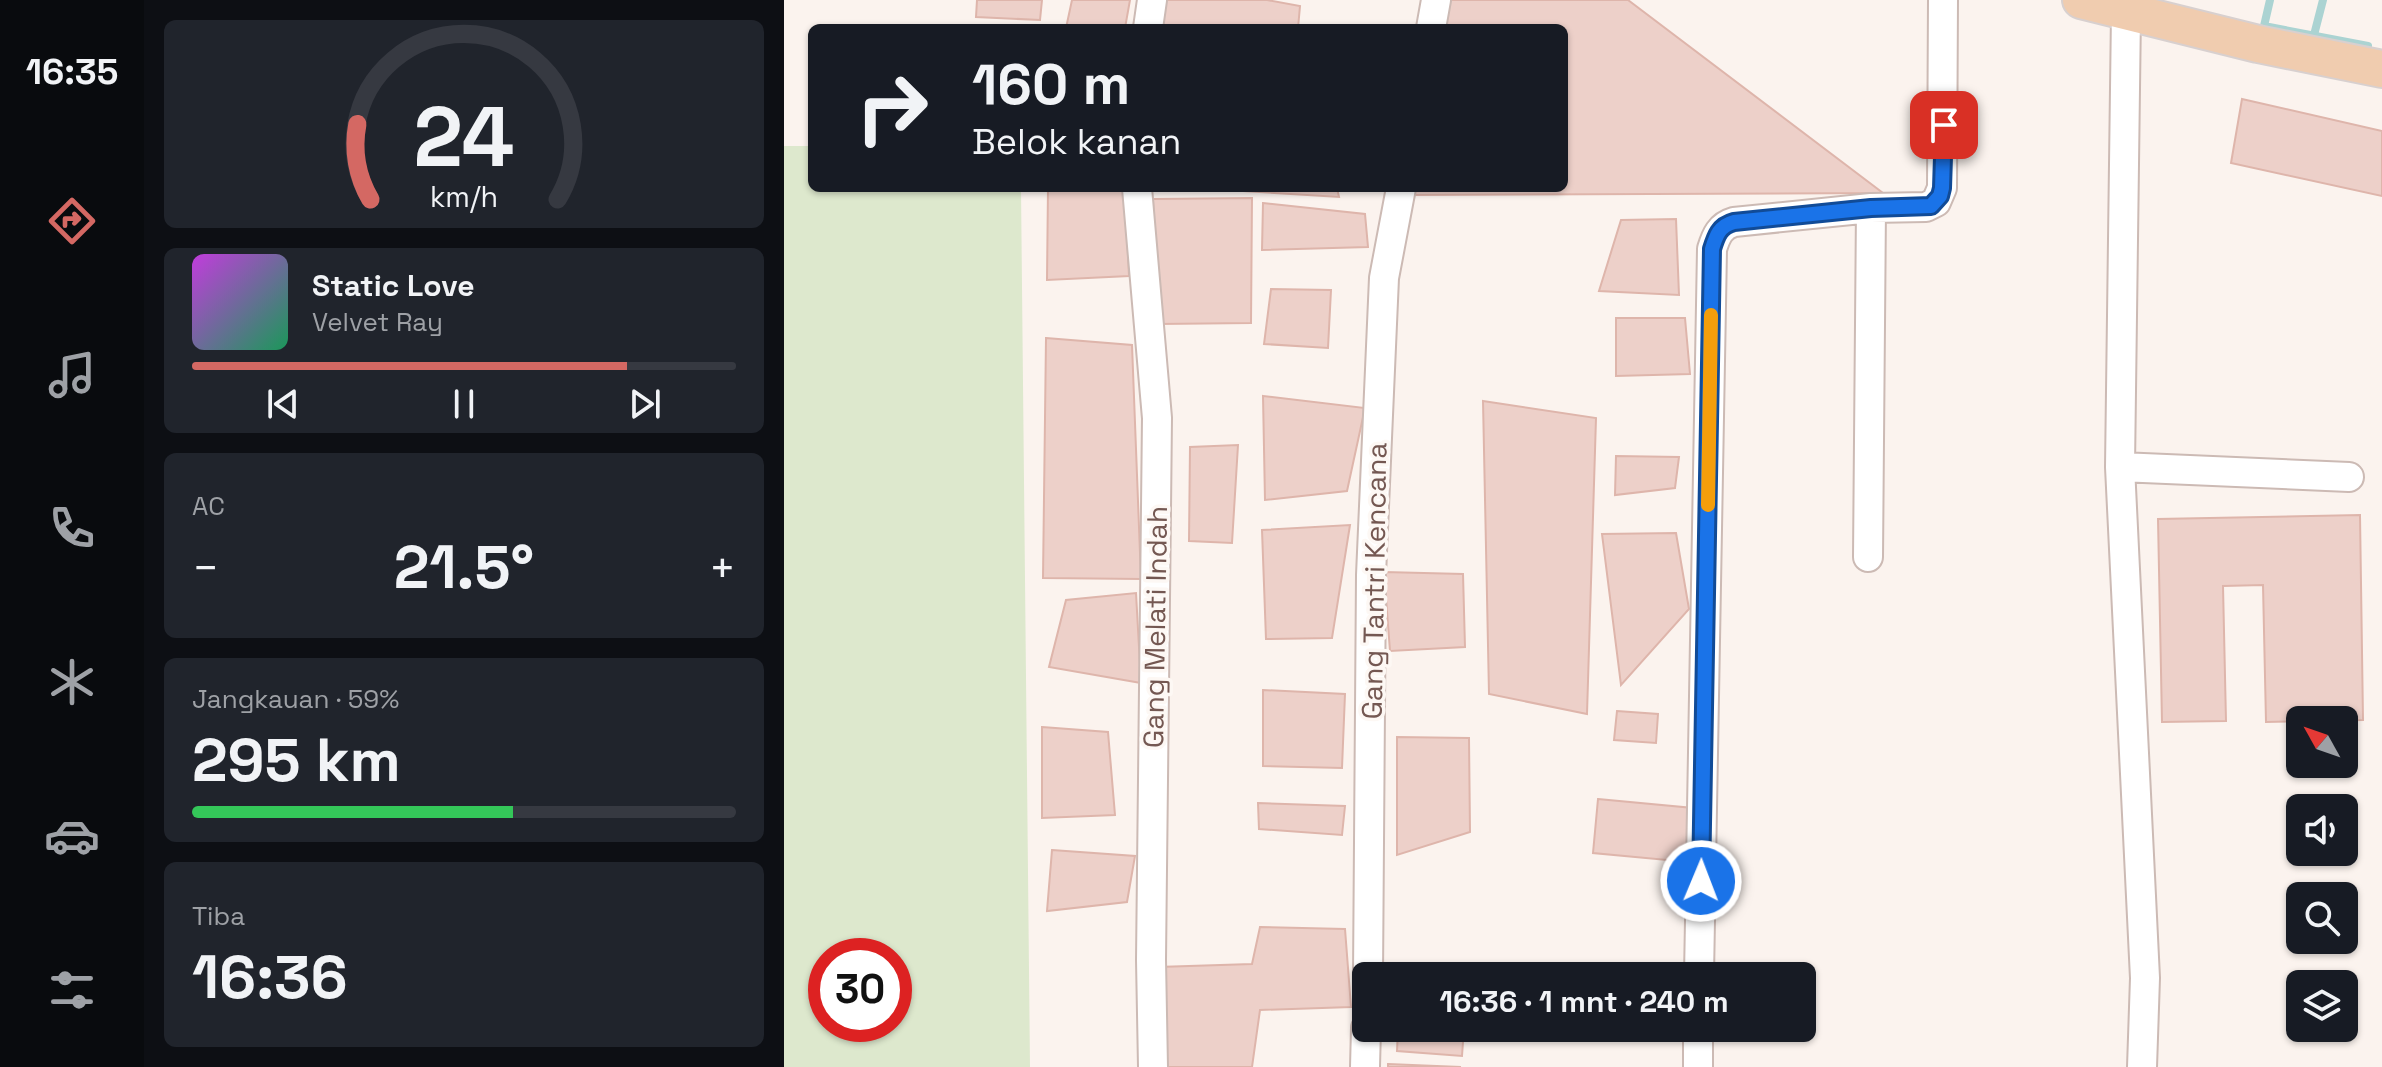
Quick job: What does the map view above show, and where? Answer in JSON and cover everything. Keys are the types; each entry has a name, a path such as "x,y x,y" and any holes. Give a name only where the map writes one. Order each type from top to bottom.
{"main road":[{"path":"2081,0 2258,44 2382,69"}],"street":[{"path":"1149,24 1152,0"},
{"path":"1432,24 1436,0"},
{"path":"1699,962 1712,249 1718,232 1728,224 1871,208 1931,206 1940,196 1944,125 1943,0"},
{"path":"2126,13 2120,467 2145,978 2142,1067"},
{"name":"Gang Melati Indah","path":"1137,192 1157,418 1151,960 1153,1067"},
{"name":"Gang Tantri Kencana","path":"1368,962 1372,559 1384,278 1400,192"},
{"path":"1868,557 1871,208"},
{"path":"2120,467 2349,477"},
{"path":"1365,1067 1366,1042"},
{"path":"1698,1042 1698,1067"}],"green space":[{"path":"784,146 808,146 808,192 1021,192 1030,1067 784,1067"}],"building":[{"path":"977,0 1042,0 1040,20 976,17"},
{"path":"1072,0 1130,0 1126,24 1067,24"},
{"path":"1165,0 1267,0 1300,6 1298,24 1163,24"},
{"path":"1447,0 1628,0 1883,193 1413,195 1413,192 1568,192 1568,24 1443,24"},
{"path":"2242,99 2382,131 2382,196 2231,163"},
{"path":"1048,192 1125,192 1129,276 1047,280"},
{"path":"1258,192 1338,192 1339,197"},
{"path":"1252,198 1251,323 1158,324 1153,199"},
{"path":"1263,203 1365,214 1368,247 1262,250"},
{"path":"1676,219 1679,295 1599,291 1621,220"},
{"path":"1271,289 1331,290 1328,348 1264,344"},
{"path":"1616,318 1685,318 1690,374 1616,376"},
{"path":"1046,338 1132,345 1141,579 1043,578"},
{"path":"1263,396 1365,408 1347,491 1265,500"},
{"path":"1483,401 1596,418 1587,714 1489,694"},
{"path":"1238,445 1232,543 1189,541 1190,447"},
{"path":"1616,456 1679,457 1675,488 1615,495"},
{"path":"2360,515 2363,720 2358,720 2358,706 2286,706 2286,722 2266,722 2263,585 2223,586 2226,721 2162,722 2158,519"},
{"path":"1350,525 1332,638 1266,639 1262,530"},
{"path":"1676,533 1689,609 1621,685 1602,534"},
{"path":"1384,572 1463,574 1465,647 1390,651"},
{"path":"1136,593 1141,683 1049,667 1066,600"},
{"path":"1263,690 1345,694 1342,768 1263,766"},
{"path":"1617,711 1658,714 1656,743 1614,740"},
{"path":"1042,727 1108,732 1115,815 1042,818"},
{"path":"1397,737 1469,738 1470,832 1397,855"},
{"path":"1598,799 1693,808 1688,862 1593,853"},
{"path":"1258,803 1345,806 1342,835 1259,829"},
{"path":"1052,850 1135,856 1127,902 1047,911"},
{"path":"1260,927 1345,929 1351,1007 1260,1010 1252,1067 1165,1067 1158,967 1252,964"},
{"path":"1397,1042 1463,1042 1462,1056 1397,1051"},
{"path":"1388,1064 1461,1067 1388,1067"}],"waterway":[{"path":"2270,0 2264,26 2368,46"},
{"path":"2314,35 2323,0"}],"slow traffic":[{"path":"1708,505 1711,315"}],"route":[{"path":"1701,881 1712,249 1722,227 1734,222 1871,208 1931,206 1940,196 1942,188 1944,125"}]}
